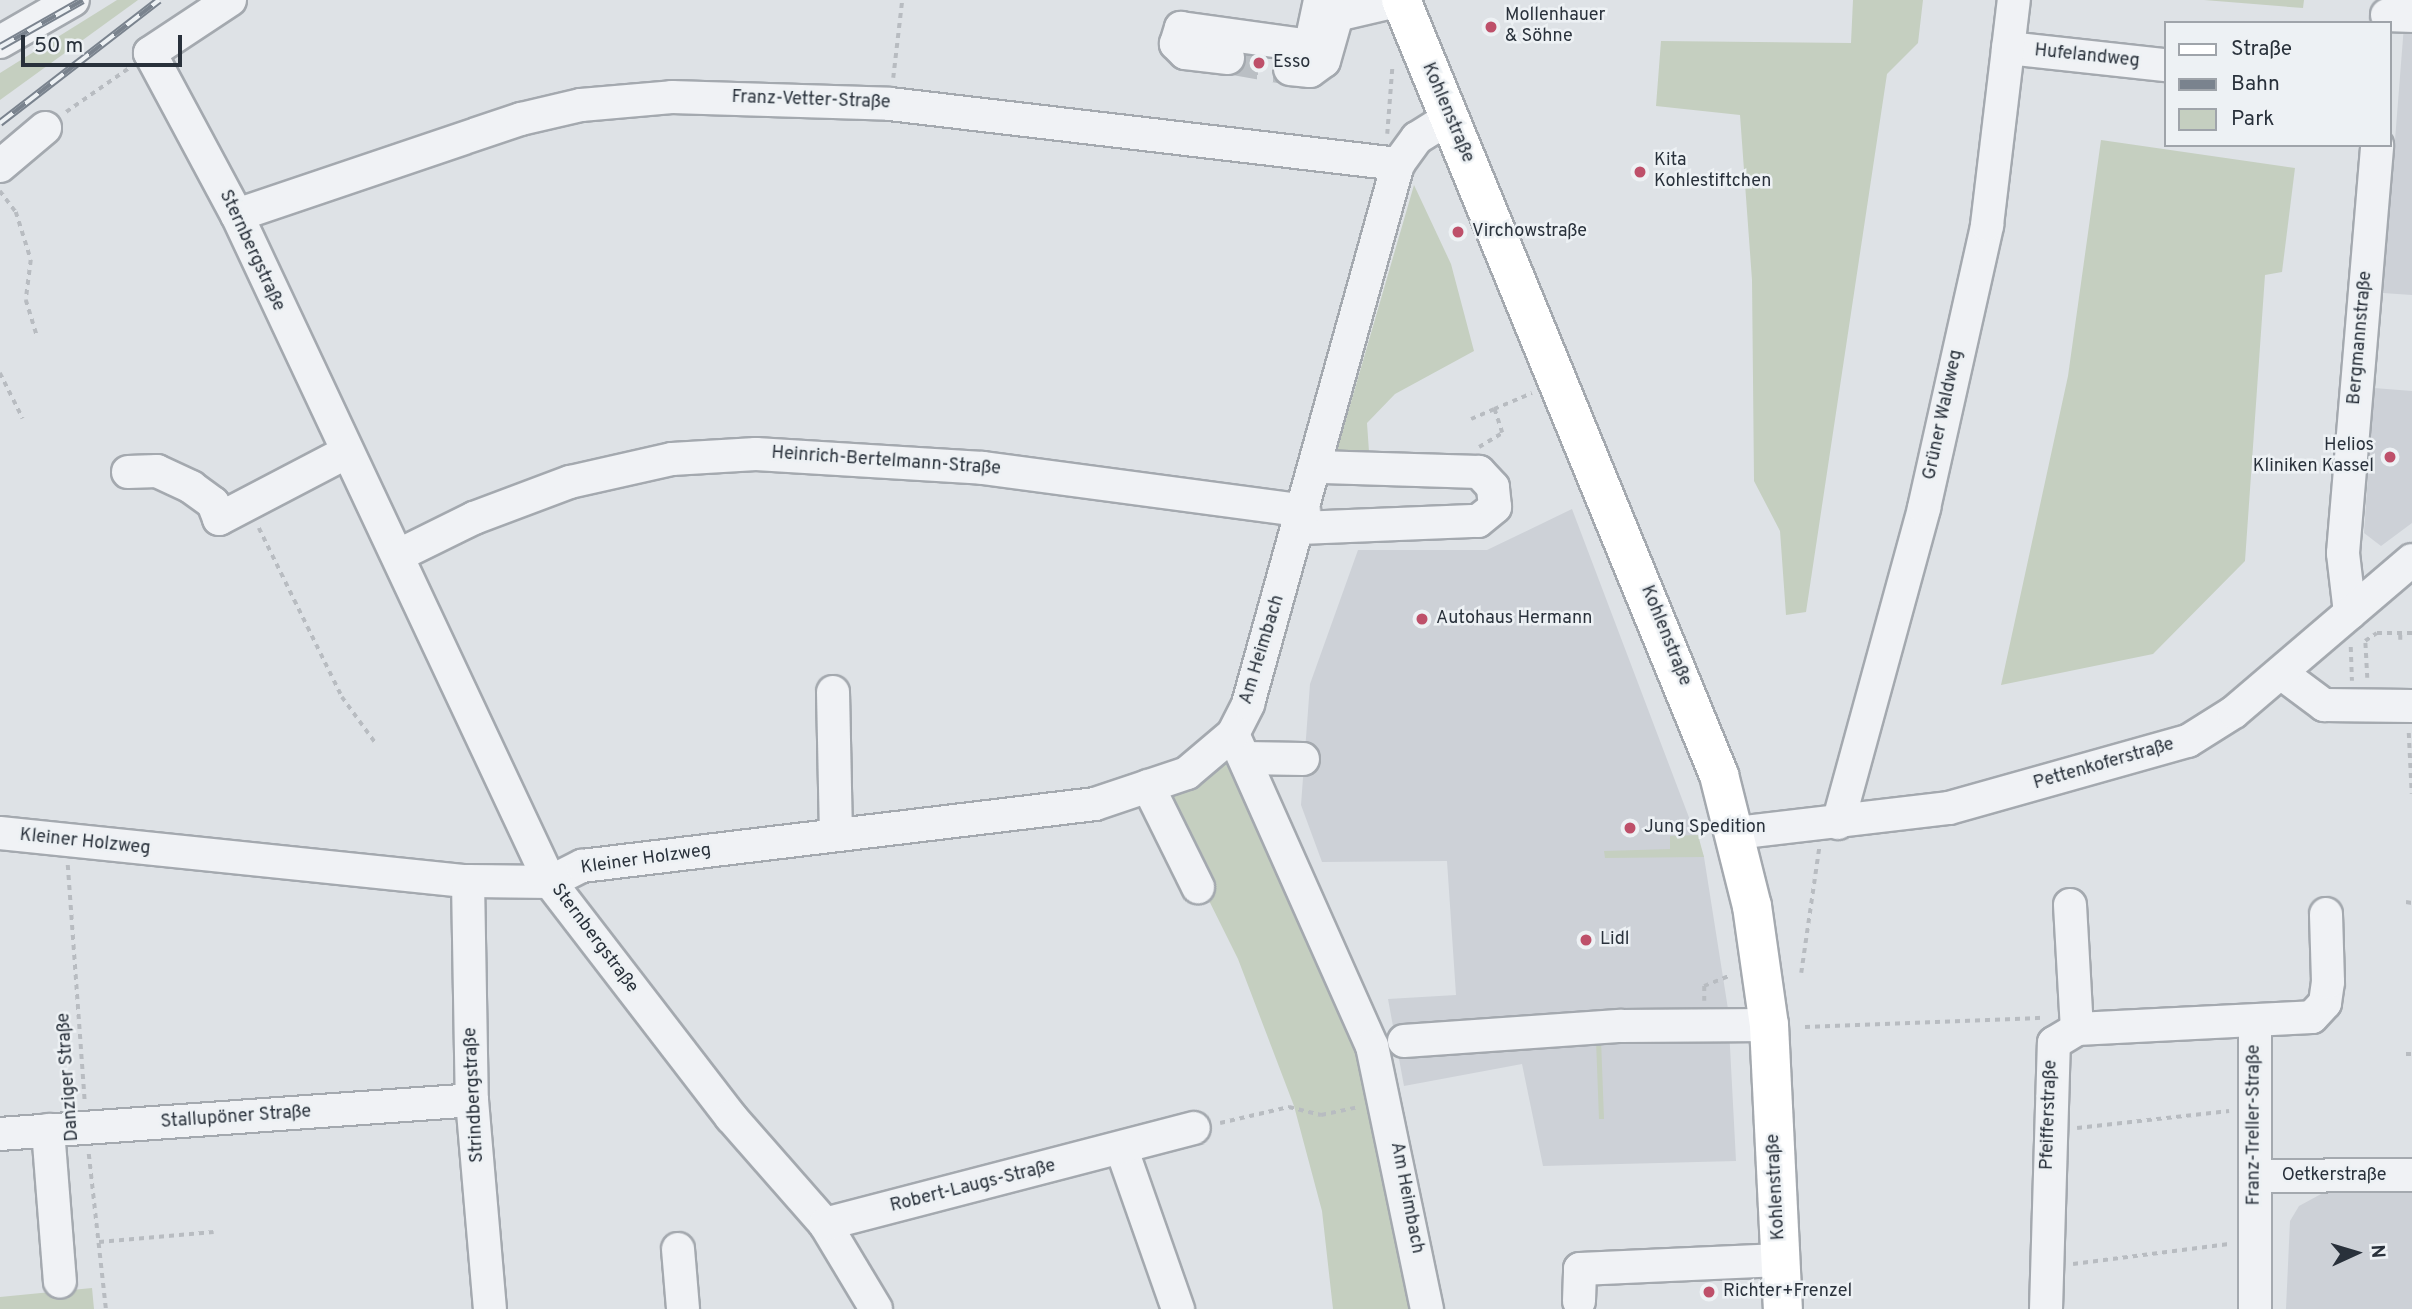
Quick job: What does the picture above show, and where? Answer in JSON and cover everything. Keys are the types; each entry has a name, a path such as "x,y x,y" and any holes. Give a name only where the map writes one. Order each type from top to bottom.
{"main road":[{"name":"Kohlenstraße","path":"1401,0 1676,663 1736,833 1787,1026 1780,1260 1783,1309"}],"street":[{"path":"0,42 73,0"},
{"path":"150,53 230,0"},
{"path":"1326,8 1401,0"},
{"name":"Grüner Waldweg","path":"1831,824 1924,508 1987,225 2014,0"},
{"path":"1228,58 1185,53 1176,44 1181,28 1304,45 1312,38 1326,8"},
{"path":"1290,69 1310,71 1324,61 1326,8"},
{"name":"Hufelandweg","path":"2008,48 2164,65"},
{"name":"Sternbergstraße","path":"150,53 237,215 347,452 399,555 550,882 731,1118 825,1224 865,1308"},
{"name":"Franz-Vetter-Straße","path":"237,215 581,105 672,97 890,104 1398,164"},
{"name":"Am Heimbach","path":"1427,1309 1388,1100 1360,1013 1239,746 1248,704 1302,519 1398,164 1417,138 1450,118"},
{"path":"0,166 45,128"},
{"name":"Bergmannstraße","path":"2350,613 2343,553 2377,147"},
{"path":"128,472 157,471 191,486 213,503 219,519 347,452"},
{"name":"Heinrich-Bertelmann-Straße","path":"399,555 474,518 570,482 672,459 756,454 971,467 1302,519 1478,521 1495,507 1493,487 1479,472 1316,467"},
{"name":"Pettenkoferstraße","path":"1736,833 1831,824 1949,808 2188,741 2281,673 2412,560"},
{"path":"2281,673 2307,698 2353,707 2410,706"},
{"path":"833,692 836,835"},
{"path":"1239,746 1303,759"},
{"name":"Kleiner Holzweg","path":"0,833 66,843 468,881 550,882 582,866 1094,804 1187,773 1239,746"},
{"path":"1148,786 1198,887"},
{"name":"Strindbergstraße","path":"468,881 472,1100 490,1309"},
{"path":"2070,905 2070,1032 2255,1024"},
{"name":"Franz-Treller-Straße","path":"2255,1309 2255,1024 2312,1017 2325,1003 2326,914"},
{"path":"1404,1041 1621,1026 1787,1026"},
{"name":"Pfeifferstraße","path":"2046,1309 2050,1074 2054,1043 2070,1032"},
{"name":"Stallupöner Straße","path":"0,1134 472,1100"},
{"name":"Robert-Laugs-Straße","path":"825,1224 1122,1150 1194,1128"},
{"path":"48,1130 60,1282"},
{"path":"1122,1150 1178,1309"},
{"name":"Oetkerstraße","path":"2255,1176 2412,1175"},
{"path":"678,1249 684,1309"},
{"path":"1579,1301 1580,1269 1780,1260"}],"path":[{"path":"890,104 902,0"},
{"path":"45,128 150,53"},
{"path":"1392,69 1386,143 1398,164"},
{"path":"0,191 16,212 31,260 26,300 37,336"},
{"path":"0,373 23,419"},
{"path":"1471,419 1533,393"},
{"path":"1470,456 1502,433 1494,409"},
{"path":"247,505 342,697 377,745"},
{"path":"2350,613 2353,707"},
{"path":"2400,633 2400,640"},
{"path":"2373,677 2365,678 2365,641 2412,633"},
{"path":"2410,706 2412,794"},
{"path":"2403,766 2410,766"},
{"path":"1801,973 1831,824"},
{"name":"Danziger Straße","path":"66,843 87,1129 106,1309"},
{"path":"1705,1028 1704,986 1733,974"},
{"path":"1787,1026 2053,1017 2070,1032"},
{"path":"1194,1128 1289,1107 1321,1115 1388,1100"},
{"path":"2049,1130 2255,1110"},
{"path":"99,1242 214,1232"},
{"path":"2047,1264 2255,1242"}],"shaded area":[{"path":"2406,0 2412,0 2412,295 2383,293"},
{"name":"Helios Kliniken Kassel","path":"2374,388 2412,391 2412,523 2381,546 2364,533"},
{"path":"1572,509 1704,857 1728,1009 1736,1161 1543,1166 1522,1064 1404,1086 1388,999 1456,995 1447,861 1322,862 1301,805 1310,684 1358,550 1487,550"},
{"path":"2323,1193 2412,1193 2412,1309 2286,1309 2290,1221 2299,1206"}],"green space":[{"path":"117,0 138,0 0,100 0,73"},
{"path":"1853,0 1923,0 1918,43 1887,74 1806,612 1786,615 1780,531 1754,481 1752,280 1740,115 1656,106 1661,41 1851,43"},
{"path":"2204,0 2304,0 2303,8"},
{"path":"2101,140 2295,168 2282,272 2265,275 2245,561 2153,654 2001,685 2068,376"},
{"path":"1414,185 1451,264 1474,351 1395,394 1367,423 1370,466 1333,464"},
{"path":"1225,763 1241,769 1356,1027 1416,1309 1333,1309 1322,1211 1294,1106 1238,959 1158,798"},
{"path":"1698,835 1704,857 1605,858 1604,851 1670,849 1670,836"},
{"path":"1596,1040 1601,1040 1604,1119 1599,1119"},
{"path":"92,1288 94,1309 0,1309 0,1297"}],"tunnel":[{"path":"1228,58 1290,69"}],"railway":[{"path":"0,47 83,0"},
{"path":"0,123 159,0"}],"place":[{"name":"Mollenhauer & Söhne","path":"1491,27"},
{"name":"Esso","path":"1259,63"},
{"name":"Kita Kohlestiftchen","path":"1640,172"},
{"name":"Virchowstraße","path":"1458,232"},
{"name":"Helios Kliniken Kassel","path":"2390,457"},
{"name":"Autohaus Hermann","path":"1422,619"},
{"name":"Jung Spedition","path":"1630,828"},
{"name":"Lidl","path":"1586,940"},
{"name":"Richter+Frenzel","path":"1709,1292"}]}
